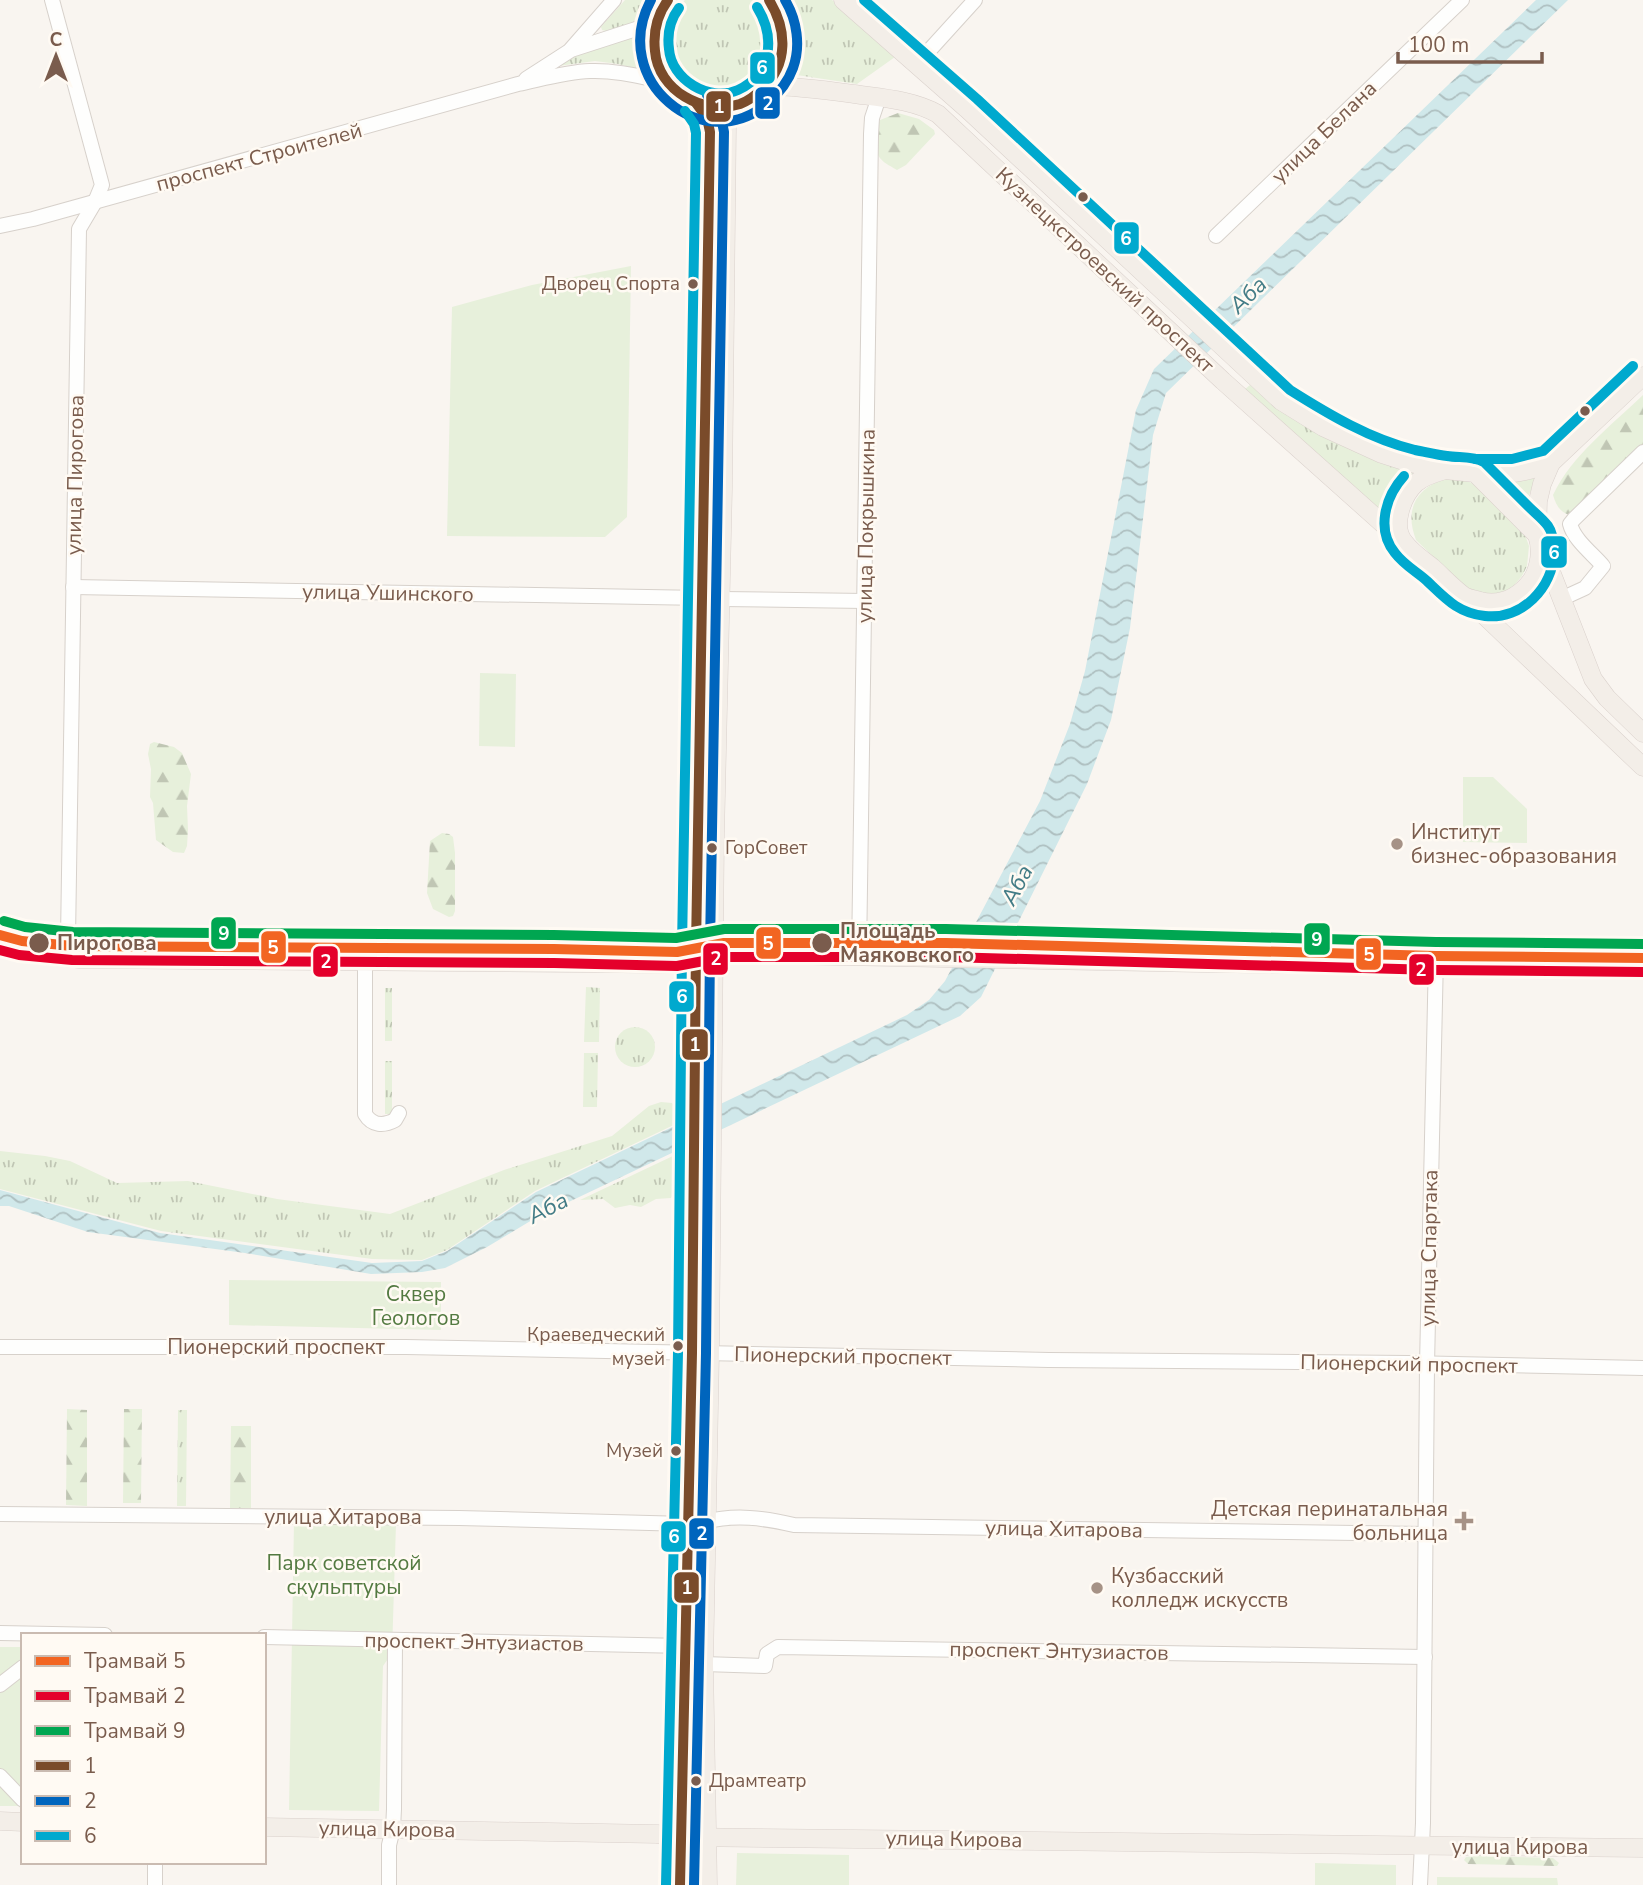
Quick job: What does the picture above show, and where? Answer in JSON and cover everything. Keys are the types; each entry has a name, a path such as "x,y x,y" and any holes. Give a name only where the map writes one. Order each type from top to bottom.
{"main road":[{"path":"668,0 657,19 653,40 656,61 667,82 684,97 714,107 737,105 752,98 767,86 779,66 784,44 781,22 769,0"},
{"name":"Кузнецкстроевский проспект","path":"843,0 1281,401 1323,427 1381,454 1445,470"},
{"name":"Кузнецкстроевский проспект","path":"767,86 794,86 879,97 913,103 938,114 1223,381 1402,541"},
{"path":"696,103 707,118 710,132 712,599 701,1350 708,1885"},
{"path":"712,599 727,126 737,105"},
{"path":"1643,376 1551,463 1514,475 1445,470 1427,476 1415,484 1405,499 1399,524 1402,541 1466,597 1643,767"},
{"path":"1466,597 1490,603 1503,601 1525,589 1536,574 1538,501 1551,463"},
{"path":"1475,473 1539,540 1592,679 1607,698 1643,733"},
{"path":"0,927 28,934 68,938 677,944 708,945 738,954 1643,969"},
{"path":"0,948 80,959 677,964 696,960 708,945 738,935 1643,950"},
{"path":"696,960 704,1068"},
{"path":"680,1885 687,1524 701,1350"},
{"path":"0,1821 21,1822"},
{"name":"улица Кирова","path":"266,1827 707,1837 1643,1848"}],"street":[{"name":"улица Пирогова","path":"52,0 102,185 79,229 68,938"},
{"path":"571,50 614,0"},
{"path":"916,65 975,0"},
{"name":"улица Белана","path":"1216,236 1462,0"},
{"path":"518,84 571,50 636,29 657,19"},
{"path":"518,84 592,71 617,72 667,82"},
{"name":"проспект Строителей","path":"0,226 518,84"},
{"name":"улица Покрышкина","path":"859,956 871,134 872,118 879,97"},
{"path":"1561,599 1586,588 1603,566 1577,538 1570,524 1643,452"},
{"name":"улица Ушинского","path":"73,587 865,601"},
{"path":"68,938 80,959"},
{"name":"улица Спартака","path":"1420,1885 1423,1823 1427,1365 1437,948"},
{"path":"365,961 365,1114 373,1123 382,1124 395,1120 400,1113"},
{"name":"Пионерский проспект","path":"0,1347 701,1350 1036,1360 1643,1368"},
{"name":"улица Хитарова","path":"0,1514 459,1518 687,1524"},
{"name":"улица Хитарова","path":"705,1522 722,1518 764,1518 794,1525 1425,1534"},
{"path":"0,1633 21,1633"},
{"name":"проспект Энтузиастов","path":"266,1637 685,1646"},
{"path":"389,1885 389,1845 393,1829 395,1640"},
{"name":"проспект Энтузиастов","path":"704,1664 765,1665 767,1654 778,1647 1425,1657"},
{"path":"0,1685 21,1669"},
{"path":"0,1776 21,1798"},
{"path":"155,1864 155,1885"}],"green space":[{"path":"625,0 663,0 638,20 602,30 601,27"},
{"path":"685,0 753,0 758,4 769,21 773,48 769,64 756,82 729,94 708,94 689,86 675,72 666,55 664,36 670,17"},
{"path":"781,0 832,0 895,57 857,84 790,74 794,55 793,27"},
{"path":"648,33 654,70 650,72 595,61 558,66 574,56"},
{"path":"898,113 919,119 934,130 935,134 906,165 897,170 880,158 876,138 880,120"},
{"path":"631,266 627,517 605,537 447,536 452,307 532,285"},
{"path":"1250,385 1279,409 1417,470 1398,494 1393,524 1244,390"},
{"path":"1643,395 1643,444 1569,515 1563,512 1553,495 1561,480 1581,454"},
{"path":"1538,475 1525,509 1496,481"},
{"path":"1448,478 1465,480 1482,488 1524,532 1529,546 1527,566 1511,589 1502,594 1491,596 1470,592 1416,540 1411,518 1416,501 1428,487"},
{"path":"480,673 516,674 515,747 479,746"},
{"path":"154,742 174,747 182,753 191,774 187,806 187,846 184,853 173,852 156,840 148,754 150,744"},
{"path":"1463,777 1493,777 1527,809 1527,843 1463,842"},
{"path":"442,833 453,837 455,853 455,911 453,916 449,917 433,909 427,893 430,841"},
{"path":"586,987 600,988 599,1042 584,1042"},
{"path":"385,988 392,988 392,1041 385,1041"},
{"path":"635,1027 643,1028 649,1033 654,1039 654,1055 649,1061 643,1066 635,1067 627,1066 621,1061 616,1055 615,1047 616,1039 621,1033 627,1028"},
{"path":"584,1053 598,1053 597,1107 583,1107"},
{"path":"385,1061 392,1061 392,1114 385,1114"},
{"path":"661,1102 672,1103 677,1109 680,1122 535,1191 447,1250 422,1260 372,1259 161,1231 0,1189 0,1151 70,1161 117,1183 188,1181 277,1199 390,1214 504,1170 612,1136 649,1106"},
{"path":"675,1155 675,1172 679,1184 671,1198 656,1199 641,1207 630,1205 615,1208 603,1199 580,1200"},
{"name":"Сквер Геологов","path":"229,1280 441,1282 441,1330 229,1325"},
{"path":"67,1409 87,1410 87,1506 66,1505"},
{"path":"124,1409 142,1409 141,1503 123,1503"},
{"path":"178,1410 187,1410 186,1506 177,1506"},
{"path":"231,1426 251,1426 251,1508 230,1508"},
{"name":"Парк советской скульптуры","path":"294,1522 396,1524 392,1653 383,1666 379,1811 289,1810"},
{"path":"0,1647 21,1647 21,1806 0,1806"},
{"path":"737,1853 849,1855 849,1885 736,1885"},
{"path":"1466,1857 1553,1858 1559,1863 1557,1866 1468,1864 1464,1860"},
{"path":"1315,1863 1396,1865 1396,1885 1315,1885"},
{"path":"1437,1877 1557,1878 1558,1885 1437,1885"}],"water":[{"name":"Аба","path":"1536,0 1568,0 1166,393 1153,435 1130,628 1111,720 1087,784 981,997 960,1016 537,1217 445,1268 422,1272 371,1274 245,1253 88,1232 9,1206 0,1206 0,1190 160,1233 372,1263 422,1261 447,1251 536,1192 907,1015 929,1000 945,981 1040,801 1070,724 1085,671 1136,410 1154,369"}],"tram line":[{"name":"9","path":"4,921 25,927 73,932 676,938 724,929 946,929 1436,942 1643,944"},
{"name":"5","path":"0,935 22,941 72,946 677,952 724,943 946,943 1436,956 1643,958"},
{"name":"2","path":"0,950 19,955 72,960 677,966 725,957 946,957 1436,970 1643,972"}],"transit line":[{"name":"2","path":"651,0 641,30 642,58 652,83 669,102 691,116 716,122 743,118 768,103 789,78 797,42 795,25 785,0"},
{"name":"1","path":"668,0 659,18 655,38 658,65 664,77 685,97 698,103 726,107 740,104 755,96 777,69 781,57 782,34 769,0"},
{"name":"6","path":"864,0 977,99 1290,390 1334,417 1398,445 1484,462 1544,521 1551,532 1554,549 1552,565 1548,578 1533,599 1523,607 1499,616 1467,612 1440,594 1402,561 1389,544 1384,524 1392,494 1404,476"},
{"name":"6","path":"679,8 671,22 668,38 671,60 684,79 693,86 704,91 727,93 750,83 764,64 767,30 757,7"},
{"name":"2","path":"694,1885 706,1353 724,132 720,112 707,95"},
{"name":"1","path":"680,1885 692,1353 710,132 707,118 696,103"},
{"name":"6","path":"666,1885 678,1353 696,133 694,124 685,111"},
{"name":"6","path":"1475,459 1512,459 1543,451 1633,366"}],"place":[{"name":"Дворец Спорта","path":"693,284"},
{"name":"Институт бизнес-образования","path":"1397,844"},
{"name":"ГорСовет","path":"712,848"},
{"name":"Пирогова","path":"39,943"},
{"name":"Площадь Маяковского","path":"822,943"},
{"name":"Краеведческий музей","path":"678,1346"},
{"name":"Музей","path":"676,1451"},
{"name":"Детская перинатальная больница","path":"1464,1521"},
{"name":"Кузбасский колледж искусств","path":"1097,1588"},
{"name":"Драмтеатр","path":"696,1781"}]}
